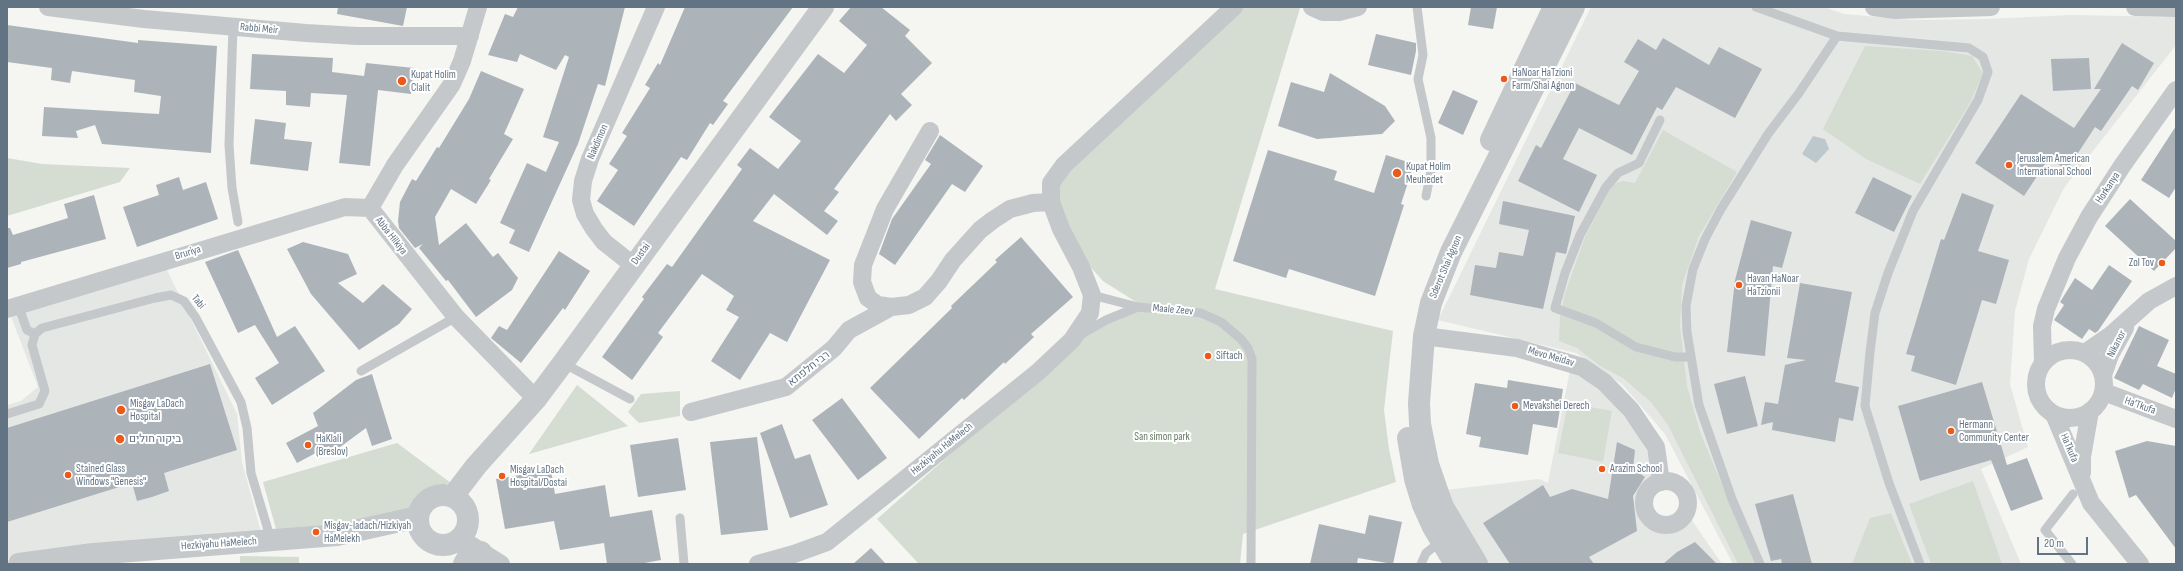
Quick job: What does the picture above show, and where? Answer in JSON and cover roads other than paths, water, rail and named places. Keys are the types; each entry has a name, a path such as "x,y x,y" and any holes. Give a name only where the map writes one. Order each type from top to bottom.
{"street":[{"name":"Rabbi Meir","path":"48,7 232,27 357,36 470,36"},
{"name":"Abba Hilkiya","path":"478,7 462,61 452,84 395,165 370,208 456,317 536,399"},
{"name":"Nakdimon","path":"633,265 604,242 585,214 581,200 583,181 590,158 656,7"},
{"name":"Dustai","path":"453,496 476,466 536,399 823,7"},
{"path":"1092,295 1081,267 1061,229 1051,202 1051,183 1064,165 1234,7"},
{"path":"1312,7 1323,12 1339,12 1358,7"},
{"name":"Sderot Shai Agnon","path":"1455,564 1441,541 1424,505 1415,479 1405,400 1409,335 1415,308 1437,252 1554,7"},
{"name":"Sderot Shai Agnon","path":"1477,564 1443,506 1428,464 1420,424 1424,336 1431,303 1451,252 1574,7"},
{"path":"1874,7 1895,10 1991,7"},
{"path":"2135,7 2176,8"},
{"name":"Horkanya","path":"2043,362 2042,326 2052,293 2067,258 2089,216 2122,166 2176,90"},
{"path":"930,131 885,209 863,265 862,282 868,298 878,305 891,307 909,305 925,297 939,281 953,260 980,230 993,220 1010,209 1033,203 1051,202"},
{"name":"Bruriya","path":"13,307 345,207 370,208"},
{"name":"Nikanor","path":"2085,353 2111,335 2149,301 2176,286"},
{"name":"Horkanya","path":"2052,293 2051,327 2056,340 2066,350"},
{"name":"Hezkiyahu HaMelech","path":"758,564 794,554 827,542 1032,377 1072,340 1090,313 1092,295"},
{"name":"רבי חלפתא","path":"691,412 786,387 834,348 849,330 891,307"},
{"name":"Nikanor","path":"2103,375 2110,355 2133,315"},
{"name":"Mevo Meidav","path":"1424,336 1517,348 1582,367 1604,382 1632,410 1656,447 1661,482"},
{"path":"2066,350 2076,350 2085,353 2093,358 2103,375 2104,392 2099,403 2090,411 2073,418 2054,414 2040,400 2036,391 2036,381 2043,362 2057,352 2066,350"},
{"name":"Ha'Tkufa","path":"2104,392 2176,419"},
{"name":"HaTkufa","path":"2078,488 2090,411"},
{"name":"HaTkufa","path":"2054,414 2078,488 2140,564"},
{"path":"436,496 453,496 460,501 468,516 466,531 457,540 437,544 429,540 423,534 419,526 418,517 425,502 436,496"},
{"name":"Hezkiyahu HaMelech","path":"19,564 94,559 271,540 337,536 418,517"},
{"path":"457,540 470,560 501,564"}],"lane":[{"path":"1417,7 1423,54 1418,79 1431,138 1431,171 1426,196"},
{"path":"1756,7 1837,36 1969,48 1983,57 1988,72 1978,100 1913,211 1886,281 1876,313 1871,346 1865,406 1889,483 1920,564"},
{"path":"232,27 229,145 232,188 238,222"},
{"path":"1760,564 1714,451 1699,405 1691,357 1686,306 1693,269 1705,239 1721,209 1768,134 1799,93 1837,36"},
{"path":"1660,120 1639,163 1618,173 1606,187 1580,236 1565,273 1555,308 1596,323 1636,347 1675,357 1691,357"},
{"name":"Tabi","path":"35,334 42,328 156,298 171,295 184,301 196,318 241,402 247,428 251,473 271,540"},
{"name":"Maale Zeev","path":"1092,295 1138,307 1201,313 1221,322 1241,339 1248,348 1252,359 1251,564"},
{"path":"7,414 39,404 45,391 32,345 35,334 27,330 13,307"},
{"path":"1072,340 1106,320 1138,307"},
{"path":"361,371 456,317"},
{"path":"563,363 630,399"},
{"path":"2072,564 2045,530 2078,488"},
{"path":"680,518 684,564"},
{"path":"1421,564 1426,553 1441,541"}],"place":[{"name":"HaNoar HaTzioni Farm/Shai Agnon","path":"1504,79"},
{"name":"Kupat Holim Clalit","path":"402,81"},
{"name":"Jerusalem American International School","path":"2009,165"},
{"name":"Kupat Holim Meuhedet","path":"1397,173"},
{"name":"Zol Tov","path":"2162,263"},
{"name":"Havan HaNoar HaTzionii","path":"1739,285"},
{"name":"Siftach","path":"1208,356"},
{"name":"Mevakshei Derech","path":"1515,406"},
{"name":"Misgav LaDach Hospital","path":"121,410"},
{"name":"Hermann Community Center","path":"1951,431"},
{"name":"ביקור חולים","path":"120,439"},
{"name":"HaKlali (Breslov)","path":"308,445"},
{"name":"Arazim School","path":"1602,469"},
{"name":"Stained Glass Windows \"Genesis\"","path":"68,475"},
{"name":"Misgav LaDach Hospital/Dostai","path":"502,476"},
{"name":"Misgav-ladach/Hizkiyah HaMelekh","path":"316,532"}],"park label":[{"name":"San simon park","path":"1162,437"}]}
